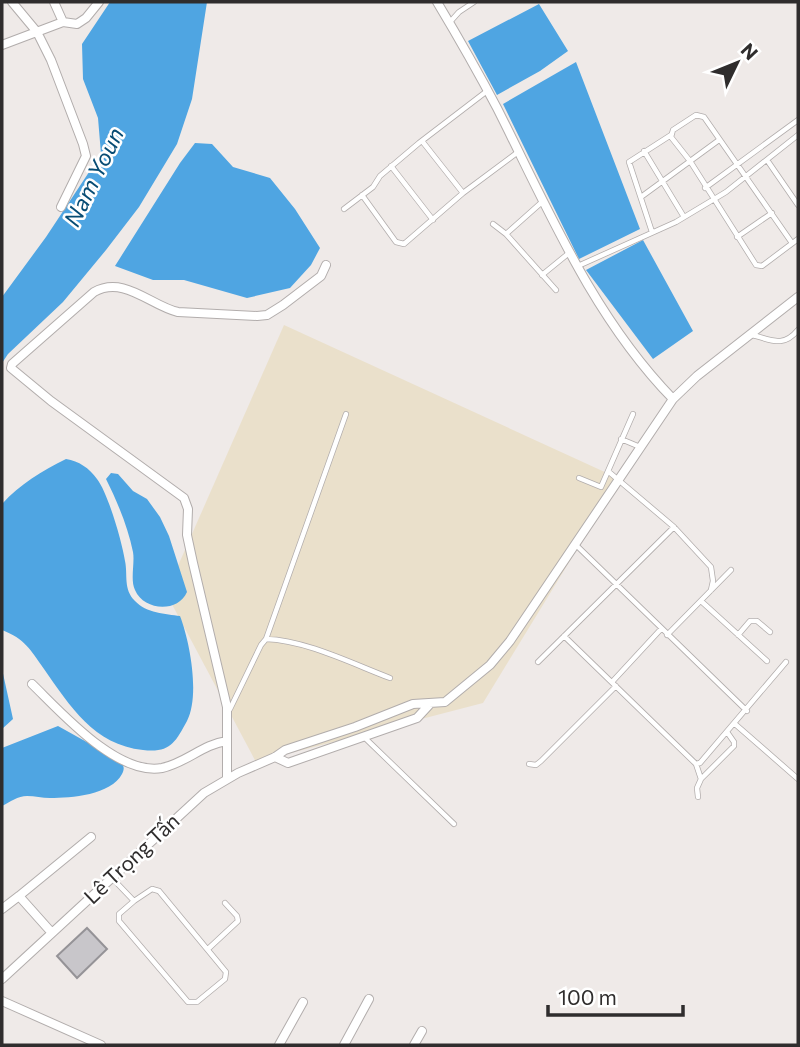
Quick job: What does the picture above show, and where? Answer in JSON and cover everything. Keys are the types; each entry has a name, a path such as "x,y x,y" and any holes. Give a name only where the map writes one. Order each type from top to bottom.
{"street":[{"path":"12,2 40,32 86,156 61,207"},
{"path":"54,2 60,23"},
{"path":"2,44 60,23 82,22 99,2"},
{"path":"437,2 488,91 569,253 615,329 652,378 673,399"},
{"path":"228,779 228,714 187,535 188,509 184,498 41,394 10,368 103,287 136,292 166,309 178,312 257,316 267,315 283,305 321,275 326,265"},
{"path":"275,757 288,763 417,718 429,705 445,702 490,664 510,641 673,399 697,376 749,335 796,303"},
{"path":"32,684 101,747 139,767 160,768 184,760 216,743 227,741"},
{"name":"Lê Trọng Tấn","path":"2,979 204,793 285,750 355,727 412,704 429,705"},
{"path":"2,909 91,837"},
{"path":"19,896 52,933"},
{"path":"344,1045 369,999"},
{"path":"2,1001 101,1045"},
{"path":"279,1045 303,1002"},
{"path":"414,1045 422,1031"}],"lane":[{"path":"449,23 474,2"},
{"path":"344,209 373,187 391,166 488,91"},
{"path":"652,232 629,164 632,159 671,135 673,130 701,115 792,243"},
{"path":"705,187 798,120"},
{"path":"671,135 757,266 762,266 798,239"},
{"path":"578,266 684,217 746,176 798,135"},
{"path":"641,197 719,139"},
{"path":"422,141 463,193"},
{"path":"644,151 684,217"},
{"path":"362,195 400,244 406,243 463,193 519,152"},
{"path":"767,159 798,205"},
{"path":"391,166 433,220"},
{"path":"506,234 543,201"},
{"path":"737,237 772,213"},
{"path":"493,224 506,234 556,290"},
{"path":"542,275 569,253"},
{"path":"749,335 783,342 798,330"},
{"path":"228,714 266,639 346,414"},
{"path":"579,478 599,488 609,472 633,414"},
{"path":"621,439 641,448"},
{"path":"609,472 674,527 710,567 713,581 711,590"},
{"path":"538,662 674,527"},
{"path":"576,545 747,711"},
{"path":"667,635 731,570"},
{"path":"701,601 767,661"},
{"path":"738,635 750,621 757,621 770,632"},
{"path":"529,764 536,765 541,761 614,684 660,629"},
{"path":"564,636 696,764 701,779"},
{"path":"266,639 312,649 390,678"},
{"path":"696,764 701,763 786,663"},
{"path":"735,724 798,779"},
{"path":"698,797 697,788 701,779 734,746 727,732"},
{"path":"364,737 454,824"},
{"path":"113,878 134,901"},
{"path":"152,889 159,891 208,949 226,976 197,1002 190,1003 119,921 119,914 152,889"},
{"path":"208,949 238,921 237,916 225,903"}],"shaded area":[{"path":"284,325 620,479 483,703 256,762 166,593"}],"water":[{"name":"Nam Youn","path":"110,2 207,2 192,99 177,144 139,207 63,302 8,354 2,363 2,297 101,154 98,118 83,79 82,44"},
{"path":"539,4 568,51 540,71 497,95 468,41"},
{"path":"576,62 640,229 579,259 503,104"},
{"path":"195,143 212,144 233,167 270,178 295,209 320,248 311,265 290,288 247,298 184,280 153,280 115,266"},
{"path":"643,240 693,331 653,359 586,270"},
{"path":"66,459 87,468 101,486 118,530 127,587 131,596 150,610 180,616 190,654 193,698 187,721 175,741 166,748 152,751 126,747 97,732 74,710 26,645 2,630 2,504 32,478"},
{"path":"111,473 118,474 133,491 147,499 160,517 187,592 176,604 161,607 153,605 139,597 135,590 131,543 122,514 106,479"},
{"path":"2,669 13,719 2,729"},
{"path":"58,726 119,760 124,767 122,774 109,787 90,794 59,798 24,796 2,806 2,748"}],"building":[{"path":"87,928 107,949 77,978 57,956"}]}
